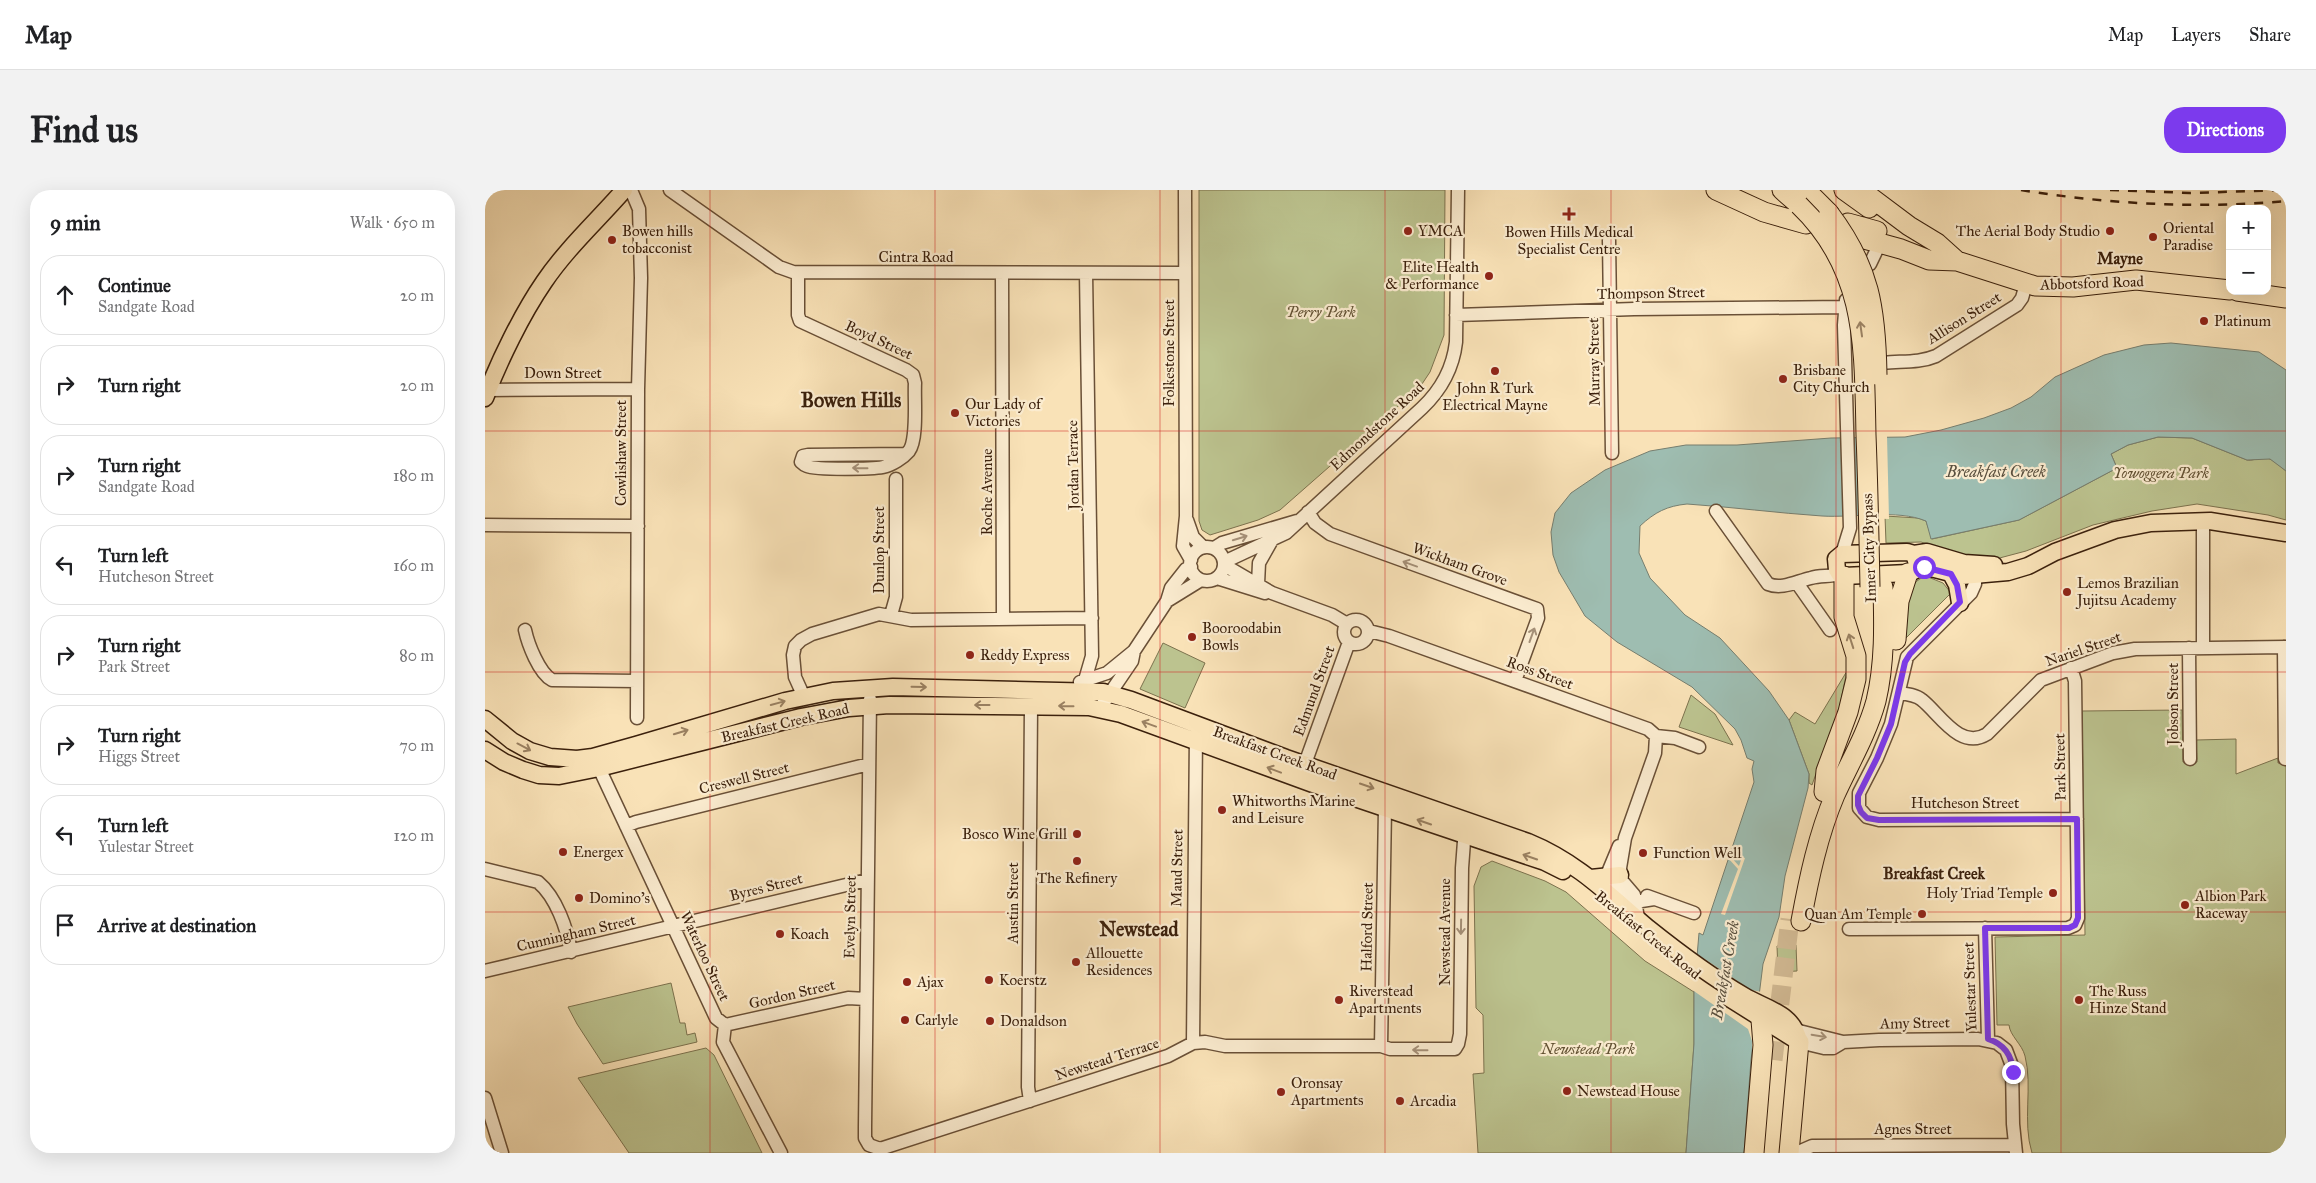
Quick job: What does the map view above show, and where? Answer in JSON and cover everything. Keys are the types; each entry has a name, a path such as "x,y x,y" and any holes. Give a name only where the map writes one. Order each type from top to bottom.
{"highway":[{"path":"1716,190 1764,212 1806,224"},
{"path":"1744,190 1799,201"},
{"name":"Inner City Bypass","path":"1782,190 1799,201 1829,213 1850,244 1861,268 1874,312 1877,338 1877,587 1865,692 1855,726 1824,792 1802,860 1796,920 1835,797 1856,753 1873,710 1881,673 1884,640 1877,587 1865,370 1858,311 1850,280 1840,258 1826,235 1799,201"},
{"path":"1844,190 1899,230 1919,232"},
{"name":"Abbotsford Road","path":"1861,190 1937,243 1957,261"},
{"path":"1869,208 1880,238"},
{"path":"1855,233 1880,238"},
{"name":"Abbotsford Road","path":"1880,238 1903,241 1913,253 1929,260 1957,261 2026,284 2063,287 2116,281 2149,280 2226,290"},
{"path":"2265,295 2286,298"},
{"path":"1856,753 1867,746 1871,740 1885,706 1895,659 1899,601 1913,565"},
{"path":"1824,792 1825,771 1848,712 1856,679 1855,656 1844,617 1840,566"},
{"path":"1754,1153 1763,1045 1763,1013"},
{"path":"1788,1047 1791,1132 1789,1153"},
{"path":"1765,1153 1788,1047"},
{"path":"1777,1153 1788,1047"}],"main road":[{"path":"487,394 529,307 545,281 592,224 624,190"},
{"path":"1840,566 1913,565 1951,574 1976,570 2019,569 2055,552 2125,527 2151,523 2203,520 2242,524 2286,533"},
{"path":"1840,566 1863,553 1907,552 1913,565"},
{"path":"1913,565 1927,552 1976,570"},
{"path":"1951,574 1957,585 1960,602"},
{"name":"Breakfast Creek Road","path":"485,719 530,751 550,757 577,759 593,757 804,697 870,688 1068,690 1111,694 1196,733 1465,828 1570,874 1598,894 1643,935 1763,1013 1788,1047"},
{"name":"Breakfast Creek Road","path":"485,750 513,766 539,775 559,776 599,768 801,717 870,706 1100,708 1196,733"},
{"name":"Breakfast Creek Road","path":"1302,772 1385,808 1542,848 1591,878 1638,918 1683,961"},
{"path":"1591,878 1615,876"}],"street":[{"name":"Cowlishaw Street","path":"631,190 637,203 639,218 641,288 638,389 637,718"},
{"name":"Folkestone Street","path":"1185,190 1186,516 1183,546 1191,563"},
{"name":"Edmondstone Road","path":"1225,563 1286,533 1437,393 1453,361 1456,342 1459,190"},
{"name":"Cintra Road","path":"668,191 779,267 798,273 1185,274"},
{"path":"1870,264 1880,238"},
{"name":"Murray Street","path":"1609,240 1612,453"},
{"name":"Boyd Street","path":"798,273 798,315 800,321 913,375 915,383 913,441 910,449 905,454"},
{"name":"Jordan Terrace","path":"1085,680 1092,656 1086,273"},
{"name":"Roche Avenue","path":"1002,274 1003,619"},
{"name":"Allison Street","path":"1845,367 1923,360 1936,356 2017,305 2022,298 2026,284"},
{"name":"Thompson Street","path":"1456,315 1846,303 1845,367"},
{"path":"1716,512 1768,584 1778,587 1814,577 1826,577 1840,566 1850,528 1845,367"},
{"name":"Down Street","path":"487,394 638,389"},
{"path":"905,454 889,465 874,468 811,467 802,464 801,460 803,456 808,455 905,454"},
{"name":"Dunlop Street","path":"804,697 795,677 793,654 795,646 801,640 811,634 874,615 891,615 896,597 896,479"},
{"name":"Wickham Grove","path":"1308,512 1315,523 1330,534 1537,609 1539,615 1515,681"},
{"name":"Folkestone Street","path":"1186,516 1193,537 1209,547"},
{"path":"2203,520 2203,648"},
{"name":"Edmondstone Road","path":"1209,547 1297,521"},
{"path":"485,525 638,526"},
{"path":"1850,528 1863,553"},
{"path":"1258,584 1259,562 1272,540"},
{"path":"1068,690 1085,680 1107,673 1134,651 1167,602 1171,588 1191,563 1195,552 1209,547 1221,554 1225,563 1272,593 1332,615 1347,624"},
{"path":"1191,563 1193,572 1201,580 1207,581 1217,578 1260,593 1272,593"},
{"path":"1217,578 1225,563"},
{"path":"1899,693 1907,657 1973,590 1976,570"},
{"path":"1167,602 1201,580"},
{"path":"1797,582 1830,630"},
{"path":"891,615 911,620 1092,618"},
{"path":"1358,619 1365,623 1369,631 1364,642 1357,644 1349,642 1344,632 1347,624 1358,619"},
{"path":"525,630 531,649 547,677 552,680 637,681"},
{"name":"Ross Street","path":"1369,631 1389,636 1647,729 1656,736 1675,738 1699,747"},
{"name":"Edmund Street","path":"1302,772 1349,642"},
{"path":"2285,647 2285,759"},
{"name":"Nariel Street","path":"1899,693 1919,698 1958,734 1980,738 1987,734 2036,684 2071,668 2120,651 2135,649 2285,647"},
{"name":"Jobson Street","path":"2189,648 2190,759"},
{"path":"1100,708 1132,661 1134,651"},
{"name":"Park Street","path":"1985,928 2069,928 2075,925 2078,918 2075,681 2071,668"},
{"name":"Evelyn Street","path":"864,1149 870,688"},
{"name":"Hutcheson Street","path":"1899,693 1885,742 1859,793 1859,808 1867,818 1879,820 2077,819"},
{"name":"Austin Street","path":"1030,1101 1028,1088 1031,706"},
{"name":"Maud Street","path":"1193,1042 1191,1027 1196,733"},
{"path":"1656,736 1655,753 1625,838 1615,854 1609,870 1615,876 1615,886 1634,897 1654,899 1694,913"},
{"name":"Creswell Street","path":"626,826 869,764"},
{"name":"Waterloo Street","path":"599,768 716,1018 725,1025"},
{"name":"Halford Street","path":"1381,1046 1385,808"},
{"name":"Newstead Avenue","path":"1381,1046 1390,1050 1449,1050 1455,1049 1458,1044 1461,868 1465,828"},
{"path":"485,869 538,882 544,887 551,895 567,936 571,952"},
{"name":"Byres Street","path":"674,927 867,880"},
{"path":"1634,897 1638,918"},
{"name":"Cunningham Street","path":"485,971 674,927"},
{"path":"1849,929 1985,928"},
{"name":"Yulestar Street","path":"1985,928 1988,1039 2001,1046 2011,1060 2015,1149"},
{"name":"Gordon Street","path":"725,1025 848,998 866,999"},
{"path":"725,1025 723,1042 781,1153"},
{"name":"Amy Street","path":"1788,1047 1833,1048 1843,1042 1879,1040 1988,1039"},
{"path":"1193,1042 1225,1046 1381,1046"},
{"name":"Newstead Terrace","path":"864,1149 880,1149 1030,1101 1168,1056 1193,1042"},
{"path":"485,1098 501,1153"},
{"path":"485,1122 495,1153"},
{"path":"1791,1132 1811,1146"},
{"name":"Agnes Street","path":"1795,1153 1811,1146 2015,1149"}],"green space":[{"name":"Perry Park","path":"1199,190 1445,190 1444,335 1430,372 1420,387 1280,510 1258,520 1210,535 1202,530 1199,521"},
{"name":"Yowoggera Park","path":"2158,437 2192,438 2247,460 2268,458 2274,461 2286,471 2286,520 2268,515 2197,504 2152,511 2093,525 2026,551 1992,560 1971,558 1921,542 1886,543 1885,516 1918,518 1926,521 1932,539 2019,520 2117,468 2111,454 2128,445"},
{"path":"1928,577 1943,583 1951,593 1902,642 1904,614 1909,593 1914,584 1920,579"},
{"path":"1163,643 1205,663 1185,708 1140,689"},
{"path":"1847,671 1839,709 1812,785 1809,783 1809,774 1789,720 1795,712 1815,724"},
{"path":"1691,695 1715,714 1733,745 1679,727"},
{"name":"Albion Park Raceway","path":"2182,710 2183,762 2197,762 2196,740 2236,739 2236,774 2278,758 2278,763 2286,763 2286,1153 2032,1153 2027,1116 2028,1080 2025,1056 2011,1033 2009,1025 1997,1025 1995,937 2085,935 2082,711"},
{"name":"Newstead Park","path":"1492,861 1545,881 1566,892 1645,961 1694,992 1694,1044 1686,1153 1478,1153 1473,1074 1484,1073 1483,1015 1476,1008 1474,886 1481,867"},
{"path":"1796,945 1797,971 1778,972 1777,946"},
{"path":"671,983 680,1023 685,1023 687,1035 695,1033 697,1042 603,1064 568,1007"},
{"path":"706,1048 714,1055 762,1153 629,1153 578,1078"}],"water":[{"name":"Breakfast Creek","path":"2171,343 2259,352 2286,370 2286,471 2270,459 2247,460 2192,438 2158,437 2128,445 2111,454 2117,468 2019,520 1931,539 1926,521 1902,515 1822,516 1687,504 1673,506 1662,511 1640,526 1639,553 1650,578 1685,615 1720,638 1769,691 1789,720 1809,774 1808,788 1785,876 1779,917 1763,964 1751,1060 1744,1153 1686,1153 1694,1044 1694,992 1699,933 1703,935 1754,782 1752,769 1754,761 1747,758 1735,729 1692,687 1617,642 1585,616 1559,572 1553,555 1551,532 1555,513 1571,493 1605,470 1650,451 1686,445 1737,445 1831,438 1905,437 1941,430 2011,408 2031,397 2055,377 2104,355 2144,345"}],"pier":[{"path":"1858,436 1887,436 1889,519 1860,518"},
{"path":"1729,855 1739,866 1742,857 1745,858 1725,915 1721,914 1738,869 1728,858"},
{"path":"1694,952 1751,990 1762,992 1752,1055 1752,1041 1748,1029 1691,989"}],"tunnel":[{"path":"1773,1060 1790,919"}],"railway":[{"path":"2021,190 2086,199 2153,204 2220,205 2286,201"},
{"path":"2110,190 2190,193 2286,190"}],"place":[{"name":"Bowen Hills Medical Specialist Centre","path":"1569,214"},
{"name":"YMCA","path":"1408,231"},
{"name":"The Aerial Body Studio","path":"2110,231"},
{"name":"Oriental Paradise","path":"2153,237"},
{"name":"Bowen hills tobacconist","path":"612,240"},
{"name":"Elite Health & Performance","path":"1489,276"},
{"name":"Platinum","path":"2204,321"},
{"name":"John R Turk Electrical Mayne","path":"1495,371"},
{"name":"Brisbane City Church","path":"1783,379"},
{"name":"Our Lady of Victories","path":"955,413"},
{"name":"Lemos Brazilian Jujitsu Academy","path":"2067,592"},
{"name":"Booroodabin Bowls","path":"1192,637"},
{"name":"Reddy Express","path":"970,655"},
{"name":"Whitworths Marine and Leisure","path":"1222,810"},
{"name":"Bosco Wine Grill","path":"1077,834"},
{"name":"Energex","path":"563,852"},
{"name":"Function Well","path":"1643,853"},
{"name":"The Refinery","path":"1077,861"},
{"name":"Holy Triad Temple","path":"2053,893"},
{"name":"Domino's","path":"579,898"},
{"name":"Albion Park Raceway","path":"2185,905"},
{"name":"Quan Am Temple","path":"1922,914"},
{"name":"Koach","path":"780,934"},
{"name":"Allouette Residences","path":"1076,962"},
{"name":"Koerstz","path":"989,980"},
{"name":"Ajax","path":"907,982"},
{"name":"Riverstead Apartments","path":"1339,1000"},
{"name":"The Russ Hinze Stand","path":"2079,1000"},
{"name":"Carlyle","path":"905,1020"},
{"name":"Donaldson","path":"990,1021"},
{"name":"Newstead House","path":"1567,1091"},
{"name":"Oronsay Apartments","path":"1281,1092"},
{"name":"Arcadia","path":"1400,1101"}],"district":[{"name":"Mayne","path":"2120,258"},
{"name":"Bowen Hills","path":"851,400"},
{"name":"Breakfast Creek","path":"1934,873"},
{"name":"Newstead","path":"1139,929"}],"route":[{"path":"1924,567 1951,574 1959,590 1960,602 1907,657 1903,667 1895,710 1885,742 1858,796 1858,805 1861,812 1867,818 1879,820 2077,819 2078,921 2075,925 2069,928 1985,928 1985,993 1989,1021 1988,1039 2006,1050 2011,1060 2013,1072"}]}
